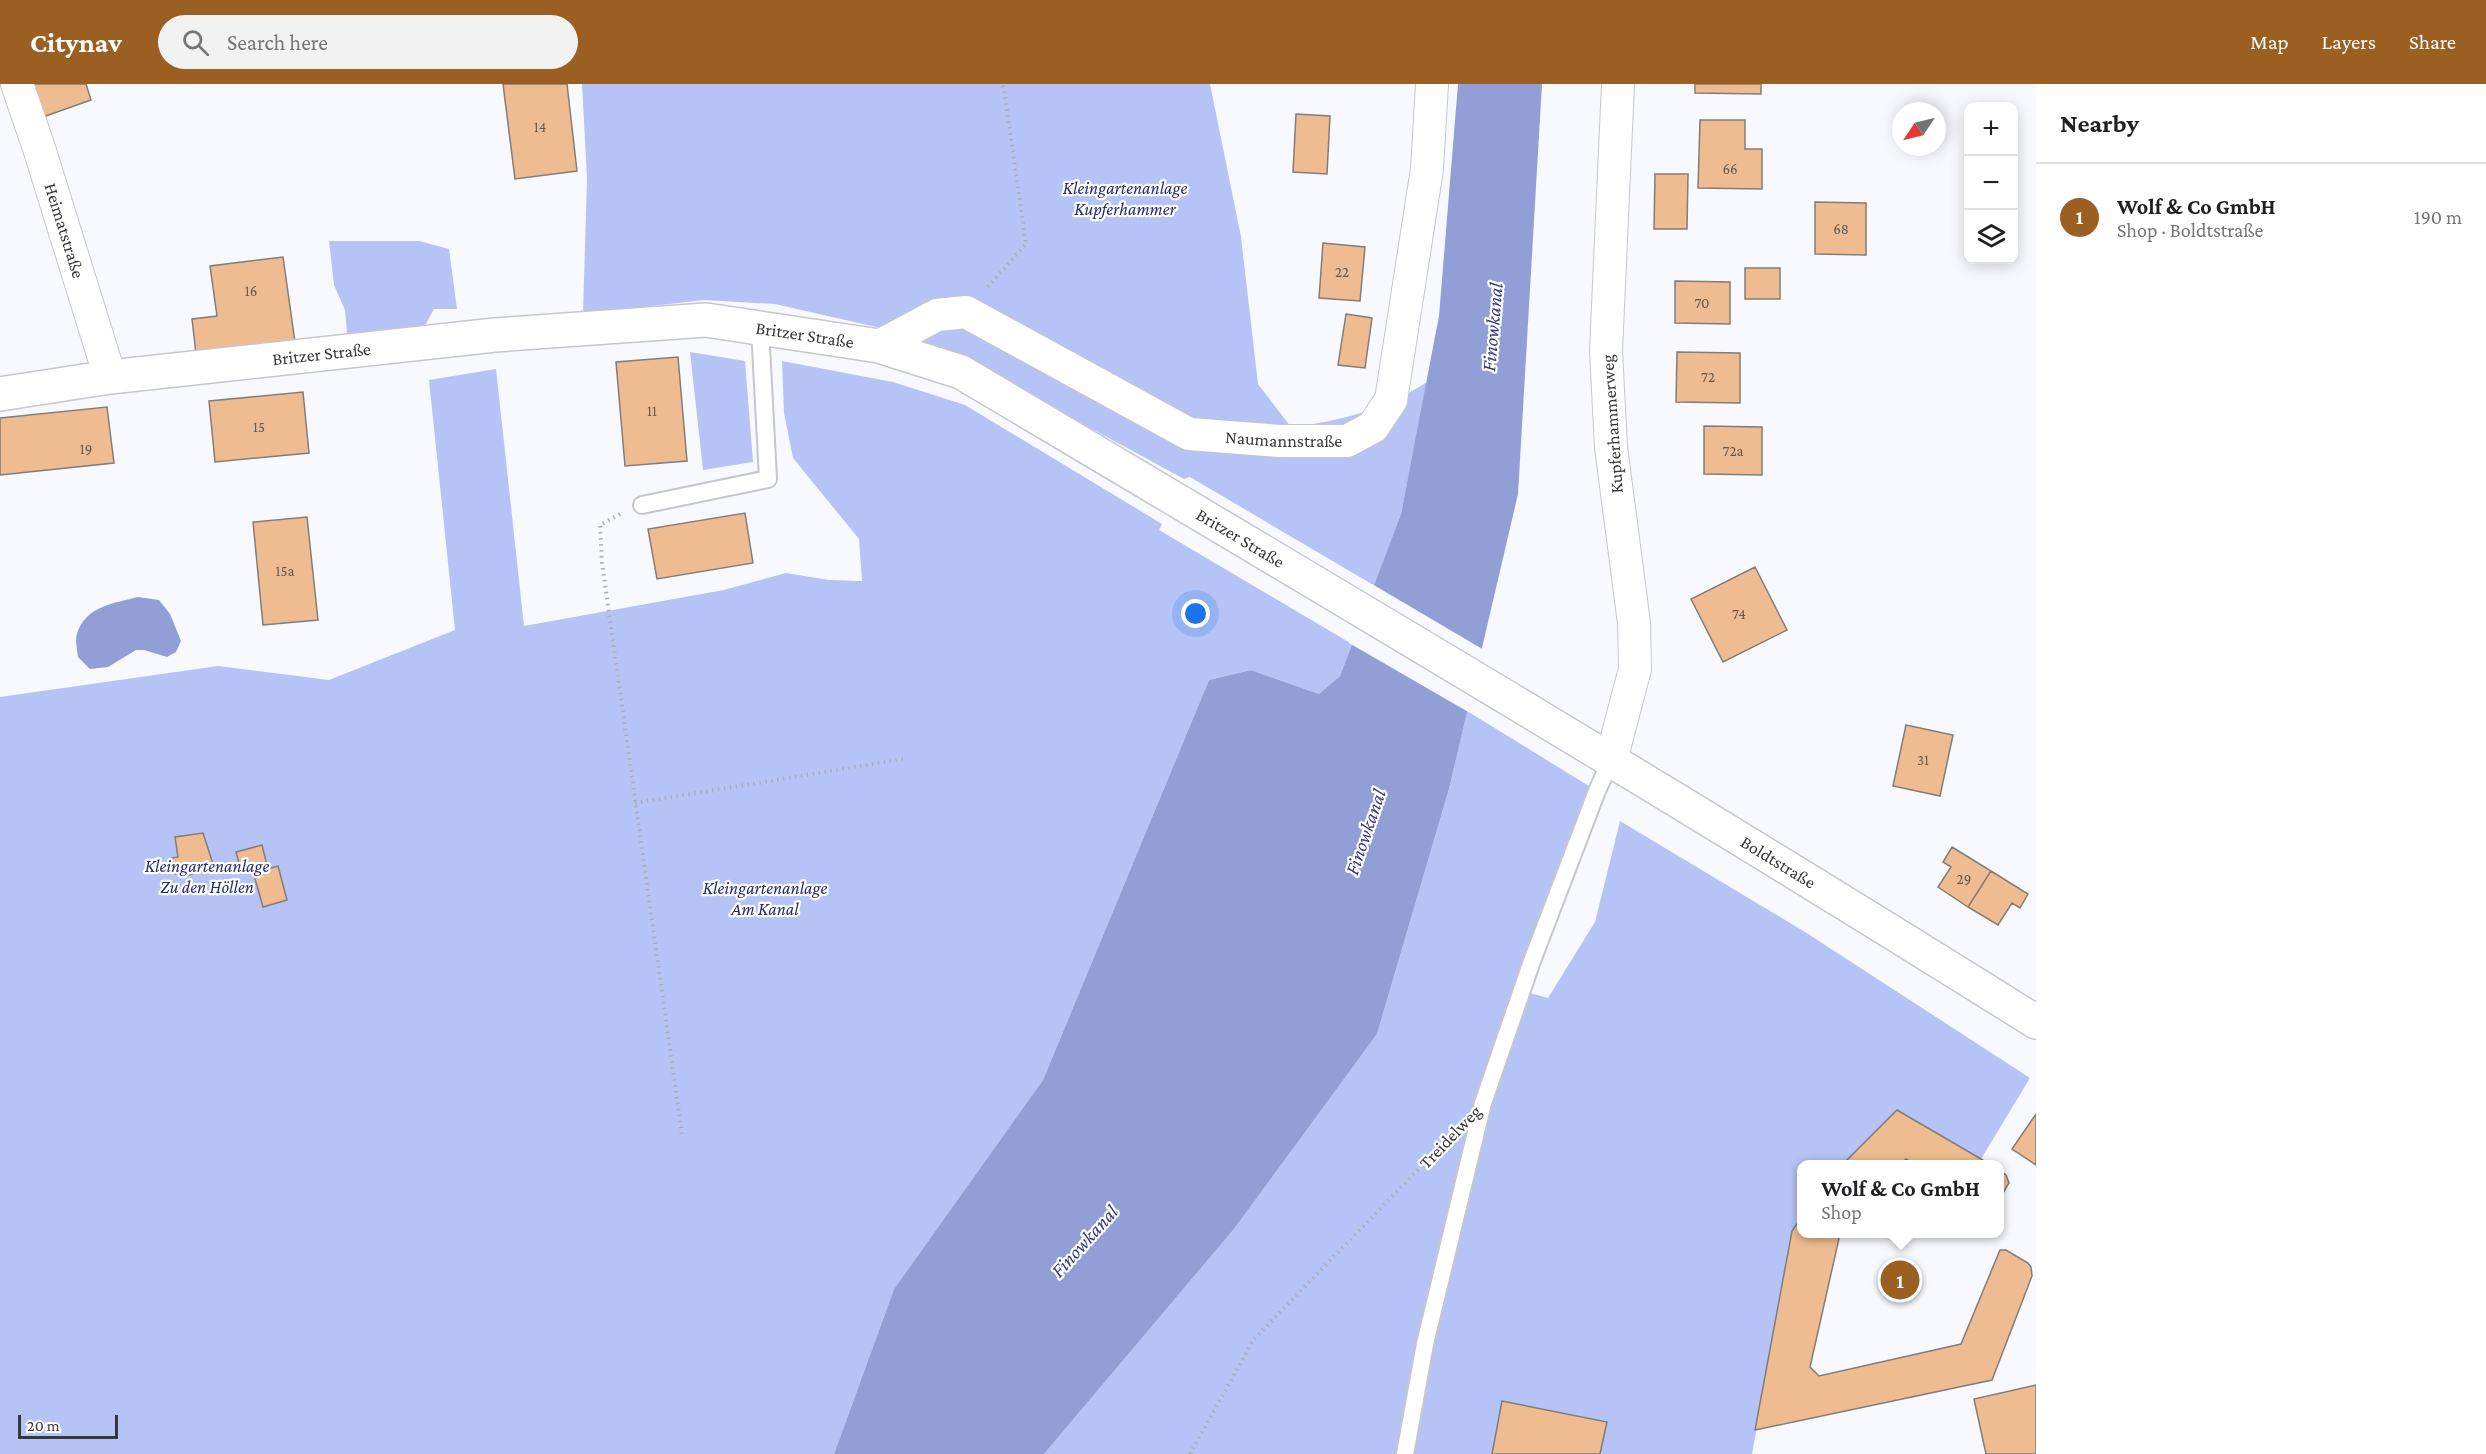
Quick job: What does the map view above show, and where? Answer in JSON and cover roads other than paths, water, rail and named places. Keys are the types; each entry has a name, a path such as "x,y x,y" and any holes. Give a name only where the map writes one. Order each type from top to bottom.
{"main road":[{"name":"Britzer Straße","path":"0,394 110,377 569,329 706,320 879,346 961,372 1518,706"},
{"name":"Boldtstraße","path":"1518,706 1835,896 2036,1022"}],"street":[{"name":"Heimatstraße","path":"17,84 110,377"},
{"name":"Naumannstraße","path":"879,346 937,315 966,312 1189,434 1280,441 1347,441 1373,427 1391,400 1427,169 1432,84"},
{"name":"Kupferhammerweg","path":"1611,760 1635,669 1634,623 1611,447 1606,351 1618,84"}],"lane":[{"path":"642,506 768,480 760,328"},
{"name":"Treidelweg","path":"1405,1454 1425,1344 1483,1103 1532,961 1611,760"}],"water":[{"name":"Finowkanal","path":"1458,84 1542,84 1518,494 1449,789 1377,1034 1234,1229 1044,1454 834,1454 894,1289 1043,1080 1209,680 1251,670 1319,694 1340,676 1401,514 1439,316"},
{"path":"138,597 159,600 170,614 181,641 176,652 167,657 136,650 108,667 90,669 78,657 76,639 81,625 87,617 102,607"}],"place":[{"name":"Wolf & Co GmbH","path":"1900,1280"}],"park label":[{"name":"Kleingartenanlage Kupferhammer","path":"1125,198"},
{"name":"Kleingartenanlage Zu den Höllen","path":"207,876"},
{"name":"Kleingartenanlage Am Kanal","path":"765,898"}]}
